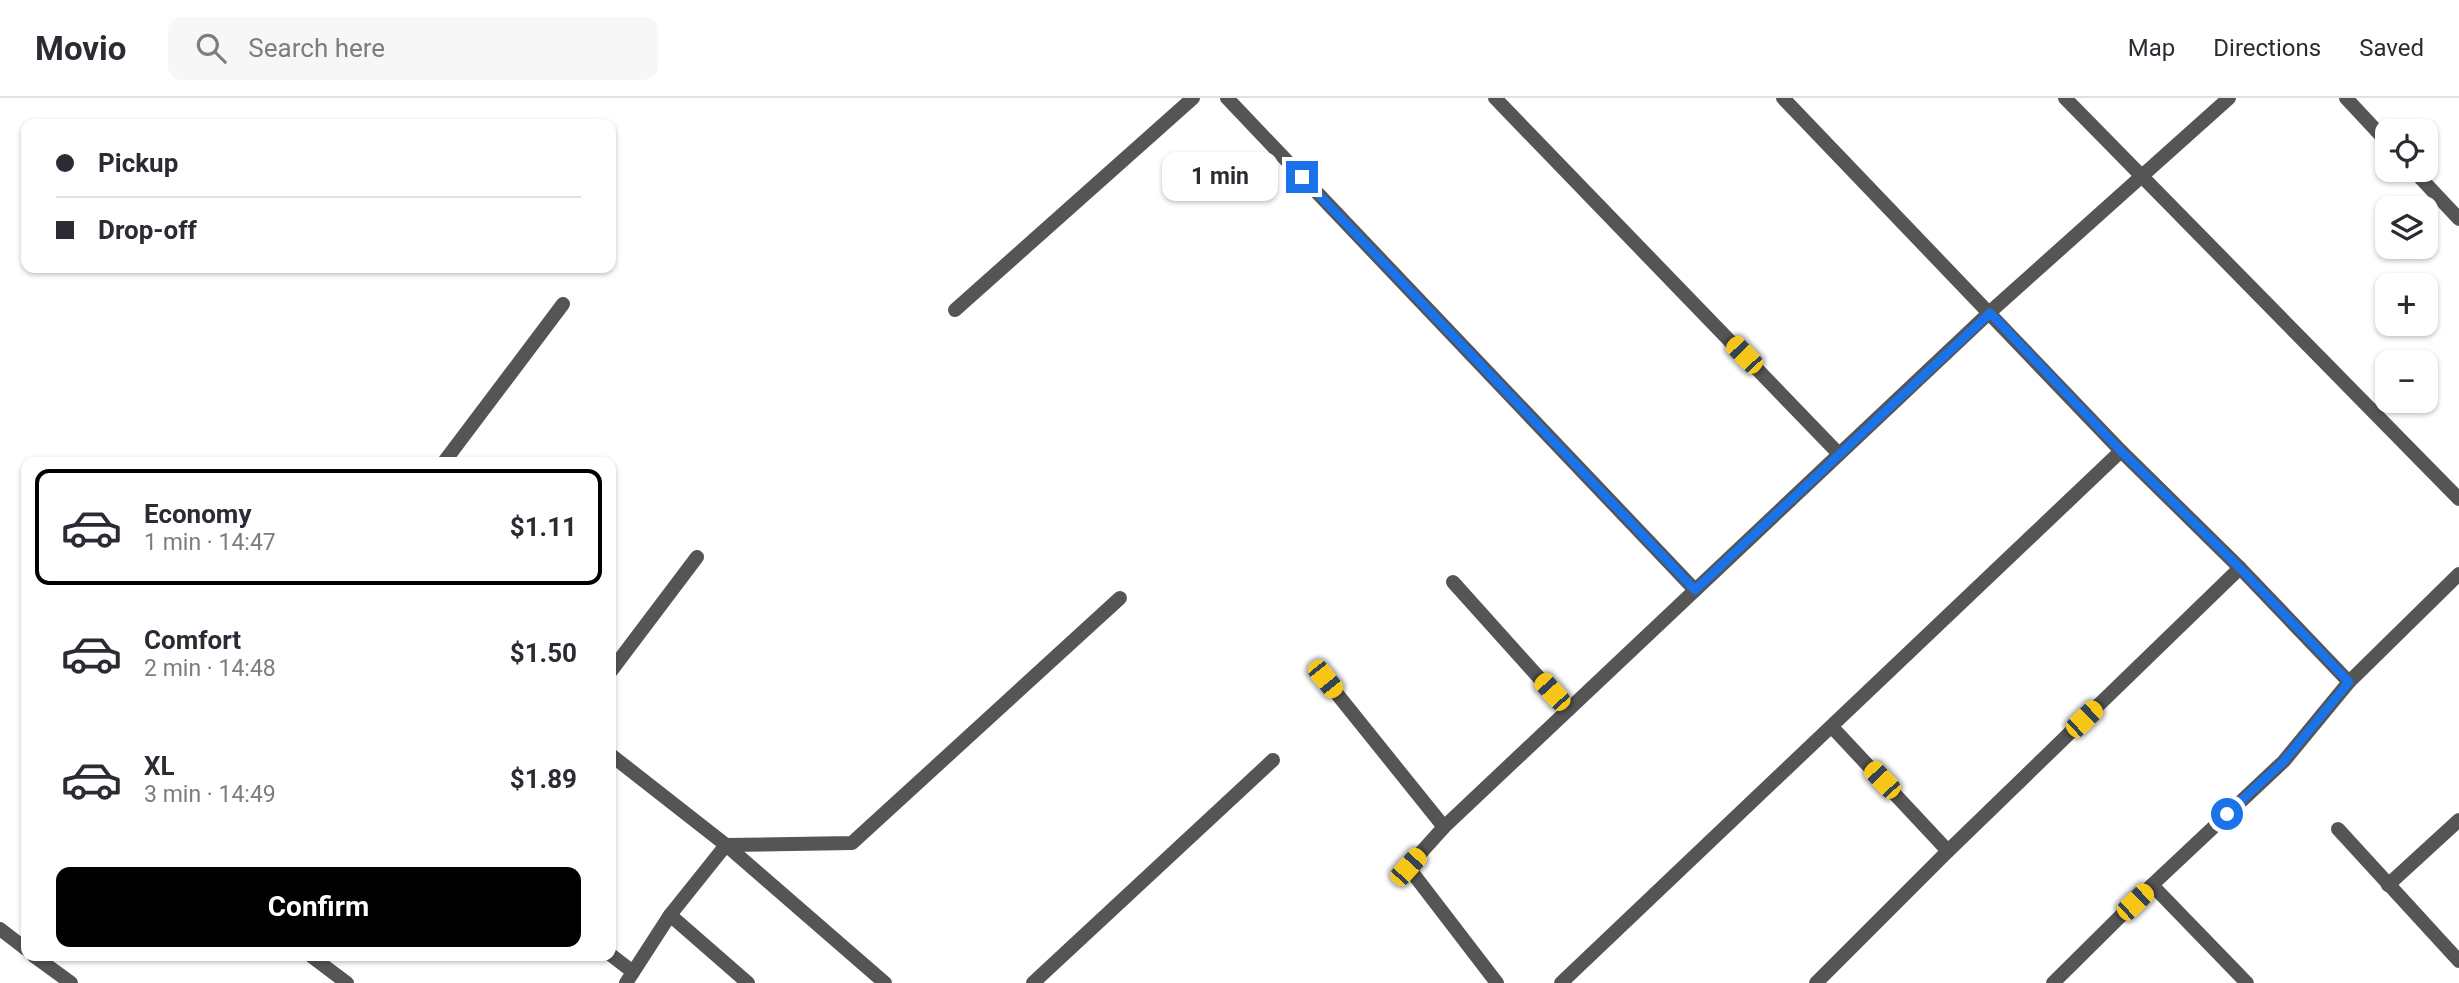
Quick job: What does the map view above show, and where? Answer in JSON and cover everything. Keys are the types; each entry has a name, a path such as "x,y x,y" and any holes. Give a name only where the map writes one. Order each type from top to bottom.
{"street":[{"path":"955,310 1193,98"},
{"path":"1227,98 1695,590"},
{"path":"1495,98 1839,454"},
{"path":"1783,98 2121,451 2240,568 2349,682"},
{"path":"2065,98 2459,499"},
{"path":"1497,983 1408,867 1444,827 1839,454 1990,313 2230,98"},
{"path":"2346,98 2375,129"},
{"path":"2424,182 2459,219"},
{"path":"448,457 563,304"},
{"path":"1560,983 2121,451"},
{"path":"616,664 697,557"},
{"path":"1816,983 2240,568"},
{"path":"2053,983 2284,761 2349,682 2459,574"},
{"path":"1453,582 1568,710"},
{"path":"726,845 852,843 1120,598"},
{"path":"1325,679 1444,827"},
{"path":"1832,727 1948,851"},
{"path":"616,759 726,845 886,983"},
{"path":"1033,983 1273,760"},
{"path":"2388,885 2459,820"},
{"path":"2337,829 2459,961"},
{"path":"616,961 630,978 670,915 726,845"},
{"path":"2152,885 2247,983"},
{"path":"670,915 748,983"},
{"path":"0,929 21,945"},
{"path":"41,961 71,983"},
{"path":"318,961 347,983"}],"route":[{"path":"1302,177 1695,590 1990,313 2121,451 2240,568 2349,682 2284,761 2227,814"}]}
